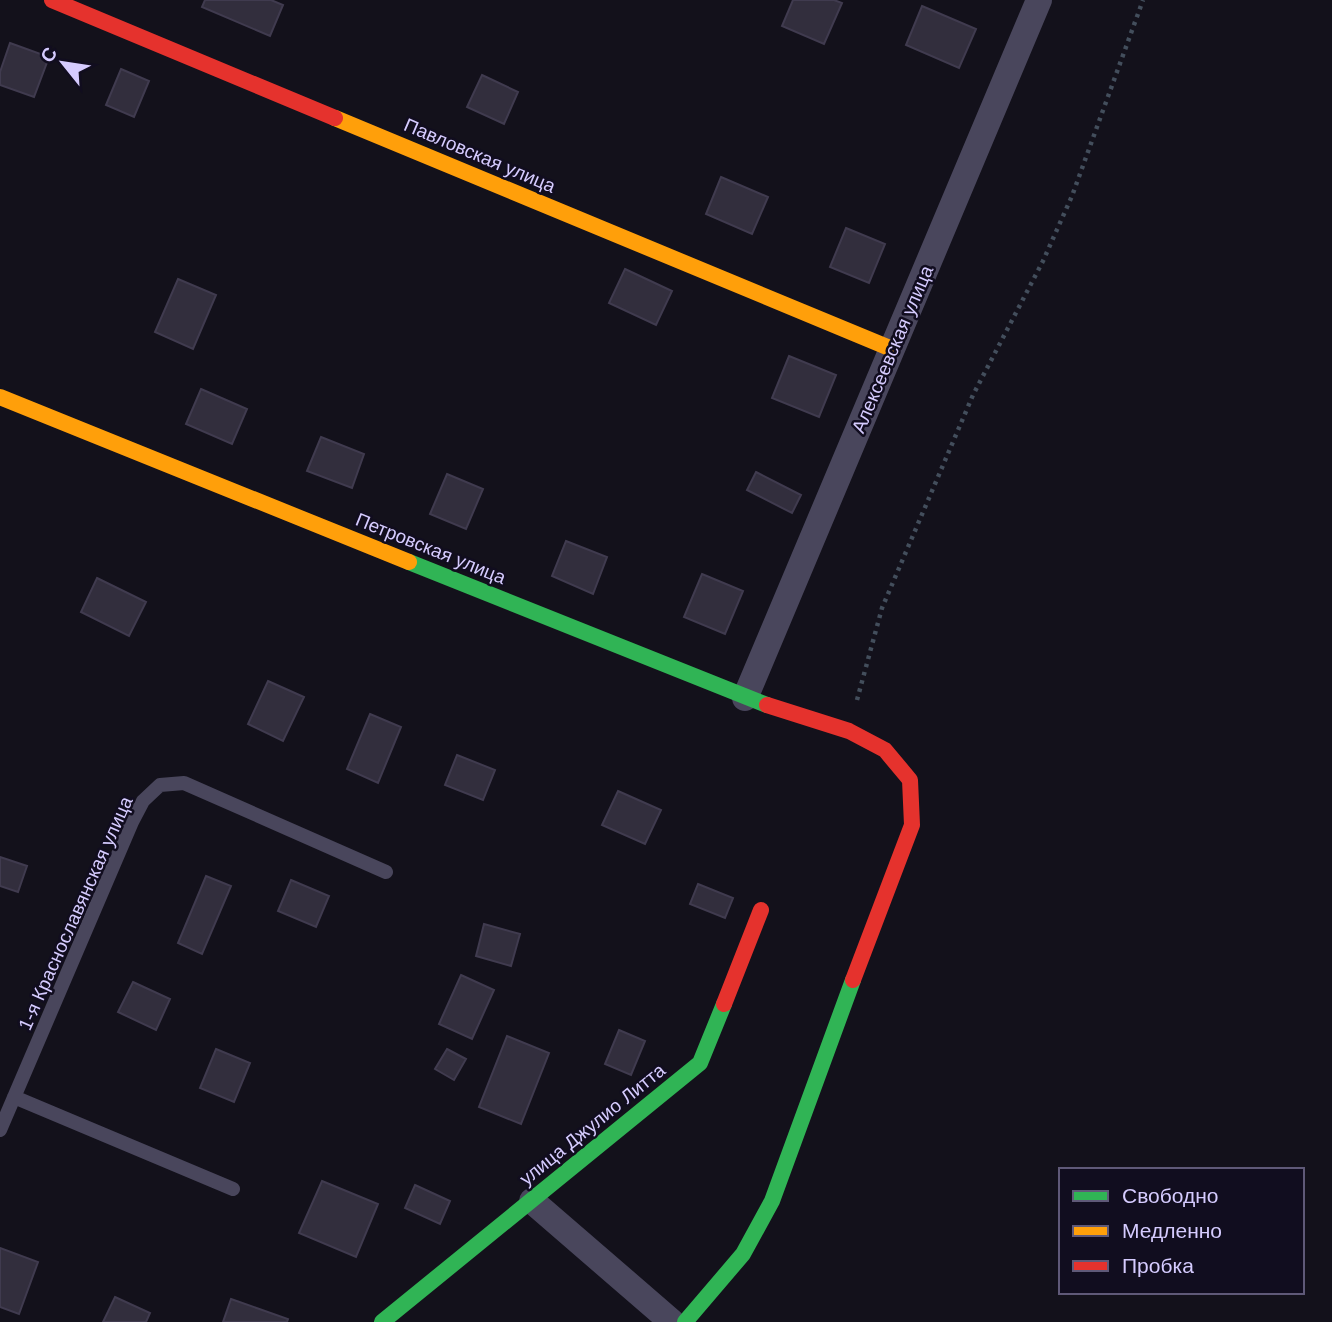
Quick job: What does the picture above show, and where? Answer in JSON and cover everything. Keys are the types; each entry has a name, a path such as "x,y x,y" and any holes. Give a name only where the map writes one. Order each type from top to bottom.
{"street":[{"name":"Павловская улица","path":"52,0 892,349"},
{"name":"Алексеевская улица","path":"745,698 1039,0"},
{"name":"Петровская улица","path":"0,397 745,698 849,731 885,750 910,779 912,825 823,1057 772,1201 743,1254 685,1322"},
{"name":"улица Джулио Литта","path":"382,1322 700,1063 761,910"},
{"path":"532,1201 672,1322"}],"lane":[{"name":"1-я Краснославянская улица","path":"0,1130 132,822 143,801 160,785 184,783 386,872"},
{"path":"14,1097 233,1189"}],"path":[{"path":"849,731 882,608 973,395 1044,261 1072,196 1143,0"}],"building":[{"path":"205,0 271,0 283,5 270,36 202,7"},
{"path":"793,0 834,0 842,3 824,44 782,26"},
{"path":"922,6 976,29 959,68 906,45"},
{"path":"10,43 49,57 34,97 0,85 0,72"},
{"path":"121,69 149,81 134,117 106,105"},
{"path":"482,75 518,92 504,124 467,107"},
{"path":"721,177 768,197 752,234 706,214"},
{"path":"846,228 885,244 869,283 830,267"},
{"path":"625,269 672,291 656,325 609,303"},
{"path":"178,279 216,295 193,349 155,332"},
{"path":"789,356 836,375 819,417 772,398"},
{"path":"201,389 247,409 232,444 186,424"},
{"path":"321,437 364,454 352,488 307,471"},
{"path":"756,472 801,495 792,513 747,490"},
{"path":"447,474 483,489 466,529 430,514"},
{"path":"566,541 607,557 593,594 552,576"},
{"path":"702,574 743,591 725,634 684,617"},
{"path":"97,578 146,602 129,636 81,612"},
{"path":"268,681 304,697 283,741 248,724"},
{"path":"370,714 401,727 378,783 347,769"},
{"path":"457,755 495,770 483,800 445,785"},
{"path":"618,791 661,810 645,844 602,825"},
{"path":"0,857 27,866 18,892 0,886"},
{"path":"206,876 231,886 202,954 178,943"},
{"path":"291,880 329,896 316,927 278,911"},
{"path":"698,884 733,898 725,918 690,904"},
{"path":"484,924 520,934 511,966 476,956"},
{"path":"461,975 494,990 472,1039 439,1024"},
{"path":"133,982 170,999 156,1030 118,1012"},
{"path":"619,1030 645,1041 631,1075 605,1064"},
{"path":"507,1036 549,1053 521,1124 479,1107"},
{"path":"216,1049 250,1063 234,1102 200,1088"},
{"path":"447,1049 466,1059 454,1080 435,1069"},
{"path":"322,1181 378,1204 356,1257 299,1233"},
{"path":"415,1185 450,1201 440,1224 405,1208"},
{"path":"0,1248 38,1262 19,1314 0,1307"},
{"path":"115,1297 150,1313 146,1322 103,1322"},
{"path":"231,1299 288,1319 287,1322 223,1322"}],"traffic: fast":[{"path":"409,562 767,705"},
{"path":"685,1322 743,1254 772,1201 853,980"},
{"path":"382,1322 700,1063 724,1004"}],"traffic: slow":[{"path":"335,118 892,349"},
{"path":"0,397 409,562"}],"traffic: jam":[{"path":"52,0 335,118"},
{"path":"767,705 849,731 885,750 910,780 912,825 853,980"},
{"path":"724,1004 761,910"}]}
